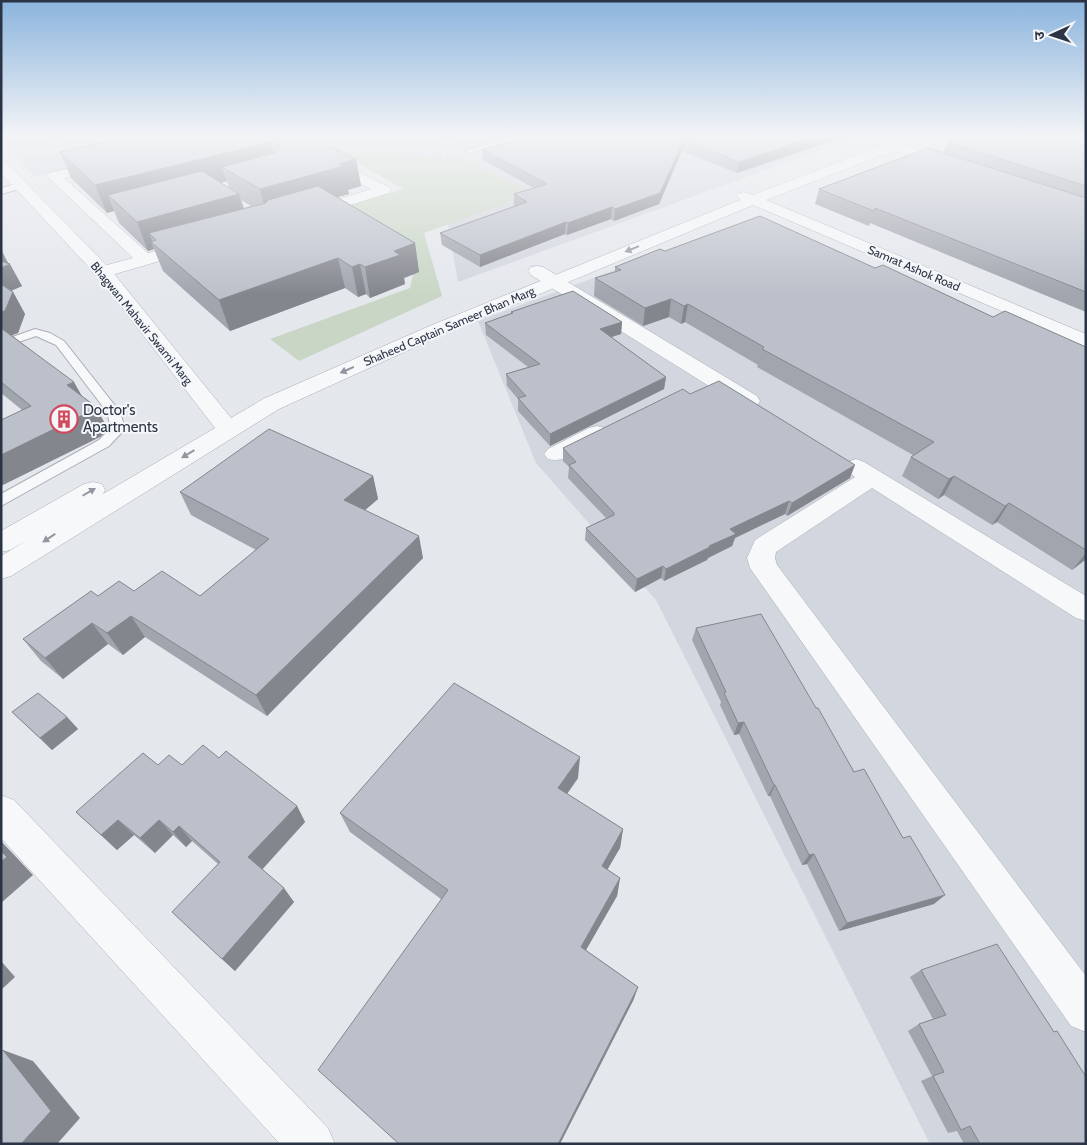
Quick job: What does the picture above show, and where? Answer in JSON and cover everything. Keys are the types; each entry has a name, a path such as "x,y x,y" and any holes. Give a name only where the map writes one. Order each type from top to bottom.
{"street":[{"name":"Bhagwan Mahavir Swami Marg","path":"22,188 102,272 224,423"},
{"path":"67,188 144,259"},
{"path":"294,218 384,190 381,188"},
{"name":"Shaheed Captain Sameer Bhan Marg","path":"1,542 224,423 439,329 537,277 772,188"},
{"name":"Samrat Ashok Road","path":"748,198 1086,341"},
{"path":"102,221 120,216"},
{"path":"102,272 210,241"},
{"path":"537,277 766,412"},
{"name":"Shaheed Captain Sameer Bhan Marg","path":"1,569 79,520 224,423 278,383 424,316"},
{"path":"684,390 709,377"},
{"path":"556,454 615,424"},
{"path":"839,457 1086,610"},
{"path":"872,477 764,547 761,558 764,568 1084,1003"},
{"path":"1,812 312,1144"}],"lane":[{"path":"1,346 35,332 46,335 60,343 113,412 118,429 104,443 1,501"}],"shaded area":[{"path":"442,188 715,188 458,282"},
{"path":"757,217 1086,360 1086,1144 930,1144 656,600 536,463 478,321"}],"green space":[{"path":"525,188 534,193 424,233 442,296 299,361 270,339 410,288 415,266 332,211 403,189"}],"building":[{"path":"134,188 230,188 239,194 137,222 108,195"},
{"path":"309,188 322,188 415,243 394,251 400,255 365,267 360,264 352,267 338,258 219,300 151,242 156,240 149,233 266,203 268,200"},
{"path":"532,188 662,188 660,193 615,209 612,207 568,223 566,222 480,255 440,233 527,202 514,194"},
{"path":"1056,188 1086,198 1086,292 875,208 874,211 819,189"},
{"path":"760,216 875,268 883,265 993,317 1005,311 1086,347 1086,550 1009,503 1005,506 954,476 949,479 911,457 934,442 762,349 764,347 688,304 684,306 671,299 645,308 595,278 621,270 615,267 660,249 665,251"},
{"path":"1,261 10,264 1,268"},
{"path":"1,284 13,292 5,311 1,312"},
{"path":"573,291 622,322 600,329 666,377 550,434 518,398 526,396 506,374 540,364 485,323"},
{"path":"1,328 74,382 67,385 95,406 87,413 1,455 1,420 31,406 1,382"},
{"path":"719,381 855,465 792,503 789,501 730,529 736,534 666,569 663,566 637,579 586,528 614,515 614,513 569,465 576,462 563,448 683,389 690,394"},
{"path":"269,429 373,476 344,500 419,536 256,695 131,616 107,633 92,623 45,658 23,639 91,591 98,596 119,581 134,591 162,571 200,596 269,539 180,492"},
{"path":"761,614 854,772 864,769 903,838 910,836 945,895 847,923 814,854 809,855 744,722 738,723 724,693 726,692 696,628"},
{"path":"454,683 580,757 558,788 623,829 602,866 620,878 581,947 638,987 558,1144 399,1144 318,1070 448,890 340,813"},
{"path":"38,693 67,717 40,738 12,712"},
{"path":"203,745 219,758 226,751 297,806 248,857 284,888 222,959 172,912 220,862 179,826 173,832 159,820 140,838 118,820 101,835 76,812 143,753 158,765 169,755 182,765"},
{"path":"1,851 7,857 1,862"},
{"path":"997,944 1054,1032 1057,1031 1086,1077 1086,1144 980,1144 970,1126 961,1130 933,1076 944,1072 919,1024 946,1015 921,970"},
{"path":"3,1050 51,1111 21,1144 1,1144 1,1052"}],"place":[{"name":"Doctor's Apartments","path":"64,419"}]}
